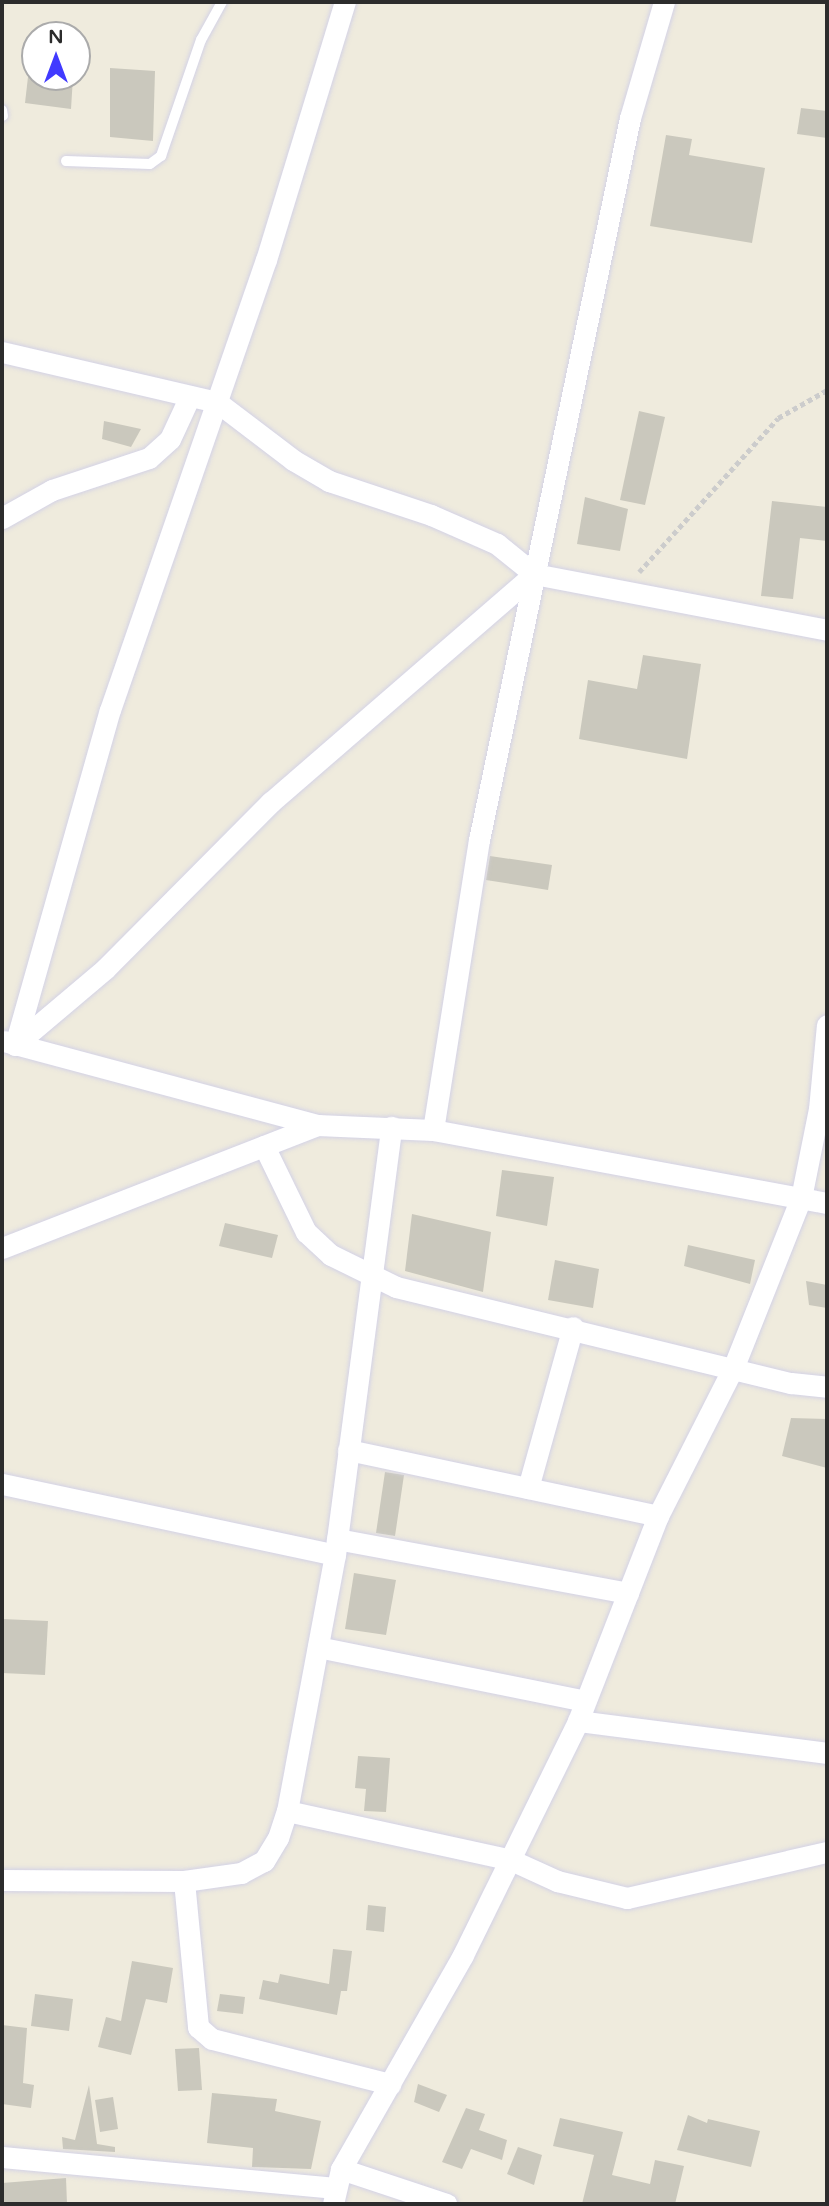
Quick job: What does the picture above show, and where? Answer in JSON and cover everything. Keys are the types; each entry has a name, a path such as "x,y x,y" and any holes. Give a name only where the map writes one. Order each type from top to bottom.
{"street":[{"path":"8,1043 110,710 266,260 345,2"},
{"path":"433,1130 479,840 630,118 664,2"},
{"path":"2,352 216,402 293,460 330,481 431,515 497,544 534,573 625,588 827,630"},
{"path":"2,518 51,490 149,458 170,439 190,396"},
{"path":"8,1043 106,968 271,802 534,573"},
{"path":"337,2187 511,1860 582,1711 658,1516 734,1366 801,1198 823,1107 827,1025"},
{"path":"8,1043 317,1125 433,1130 827,1203"},
{"path":"2,1248 317,1125"},
{"path":"2,1880 184,1881 255,1869 278,1838 287,1811 336,1547 391,1127"},
{"path":"264,1146 306,1232 331,1255 396,1287 573,1326 791,1383 827,1387"},
{"path":"528,1488 573,1326"},
{"path":"348,1450 658,1516"},
{"path":"2,1484 336,1547 628,1593"},
{"path":"318,1647 582,1711 827,1753"},
{"path":"287,1811 511,1860 557,1881 641,1897 827,1852"},
{"path":"184,1881 198,2027 212,2039 390,2084"},
{"path":"2,2157 337,2187 446,2204"}],"lane":[{"path":"66,161 150,164 161,156 201,40 222,2"}],"path":[{"path":"625,588 778,418 827,390"}],"building":[{"path":"110,68 155,71 153,141 110,137"},
{"path":"26,91 72,91 71,109 25,103"},
{"path":"801,108 827,111 827,138 797,134"},
{"path":"666,135 692,139 689,155 765,168 752,243 650,226"},
{"path":"639,411 665,417 645,505 620,500"},
{"path":"104,421 141,429 131,447 102,439"},
{"path":"585,497 628,509 620,551 577,544"},
{"path":"772,501 827,507 827,541 800,538 793,599 761,596"},
{"path":"643,655 701,664 687,759 579,739 588,680 637,689"},
{"path":"490,856 552,865 548,890 486,880"},
{"path":"502,1170 554,1177 547,1226 496,1216"},
{"path":"412,1214 491,1232 483,1292 405,1271"},
{"path":"225,1223 278,1235 272,1258 219,1246"},
{"path":"688,1245 755,1260 750,1284 684,1266"},
{"path":"555,1260 599,1269 593,1308 548,1300"},
{"path":"806,1281 827,1285 827,1308 809,1305"},
{"path":"791,1418 827,1419 827,1468 782,1456"},
{"path":"385,1472 404,1475 395,1536 376,1533"},
{"path":"354,1573 396,1580 386,1635 345,1629"},
{"path":"2,1619 48,1621 45,1675 2,1673"},
{"path":"358,1756 390,1758 386,1812 364,1811 366,1789 355,1788"},
{"path":"368,1905 386,1907 384,1932 366,1930"},
{"path":"333,1949 352,1951 347,1991 341,1991 337,2015 259,1999 263,1980 278,1983 280,1974 329,1984"},
{"path":"132,1961 173,1968 167,2003 146,1999 131,2055 98,2047 106,2017 121,2021"},
{"path":"35,1994 73,1999 69,2031 31,2026"},
{"path":"220,1994 245,1997 243,2014 217,2011"},
{"path":"2,2025 27,2028 23,2083 34,2085 31,2108 2,2104"},
{"path":"199,2048 202,2090 178,2091 175,2049"},
{"path":"418,2084 447,2095 439,2112 414,2102"},
{"path":"89,2085 97,2144 115,2147 115,2152 63,2149 62,2137 75,2140"},
{"path":"212,2093 277,2099 275,2111 321,2121 311,2169 252,2167 253,2148 207,2143"},
{"path":"113,2097 118,2129 100,2132 95,2100"},
{"path":"466,2108 485,2114 479,2130 507,2140 502,2160 471,2149 462,2169 442,2162"},
{"path":"688,2115 707,2123 708,2119 760,2131 751,2167 677,2150"},
{"path":"560,2118 623,2132 612,2175 650,2184 655,2160 684,2166 675,2204 582,2204 594,2155 553,2146"},
{"path":"518,2147 542,2155 534,2185 507,2174"},
{"path":"66,2178 67,2204 2,2204 2,2183"}]}
